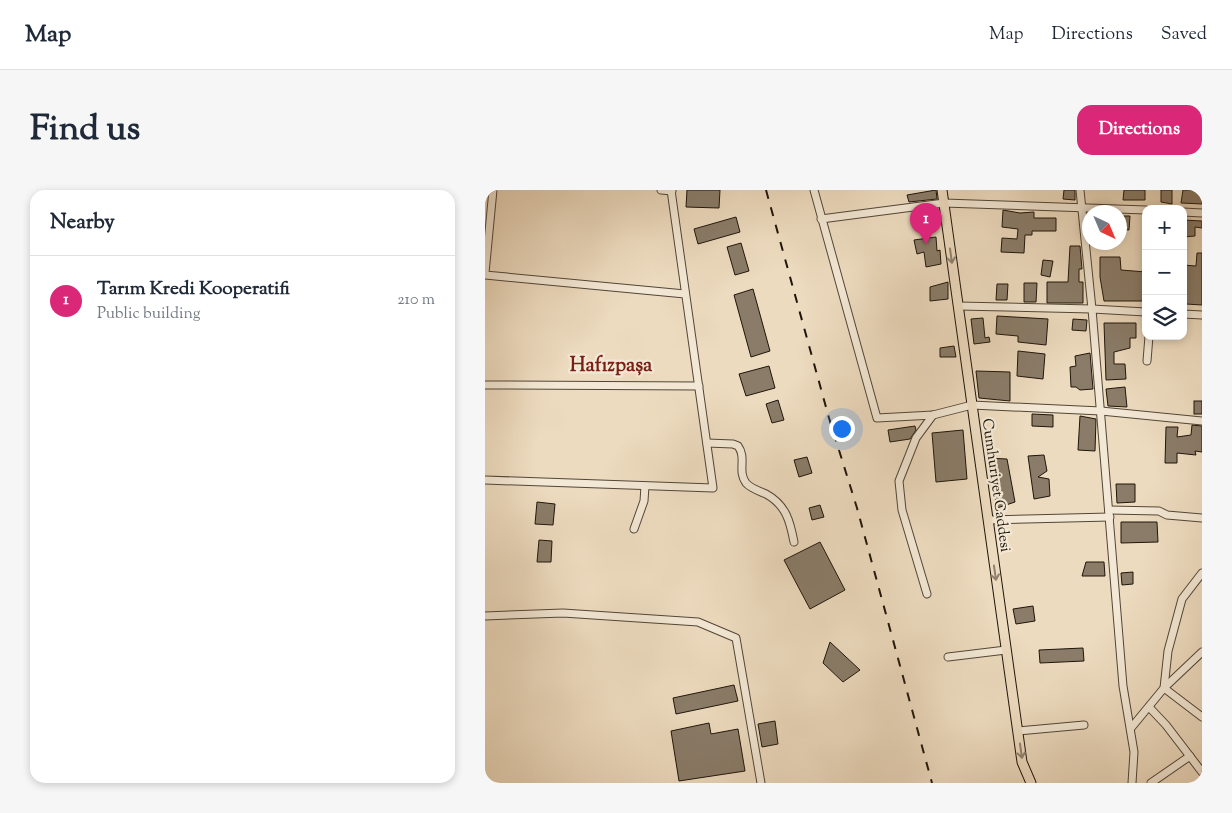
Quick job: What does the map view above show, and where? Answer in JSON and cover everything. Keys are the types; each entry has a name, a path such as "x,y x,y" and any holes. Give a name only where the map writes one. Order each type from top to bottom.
{"main road":[{"name":"Cumhuriyet Caddesi","path":"942,190 1022,762 1031,783"}],"street":[{"path":"493,190 485,274 685,294"},
{"path":"485,480 713,488 671,190 661,190"},
{"path":"814,190 877,418 933,415 972,405 1101,411 1202,421"},
{"path":"1080,190 1093,309 1123,686 1134,752 1132,783"},
{"path":"821,219 944,203 1142,210"},
{"path":"1187,212 1202,212"},
{"path":"958,306 1142,312"},
{"path":"1187,314 1202,315"},
{"path":"1147,361 1149,340"},
{"path":"485,385 699,386"},
{"path":"927,594 902,510 899,481 916,438 933,415"},
{"path":"707,443 739,446 742,456 741,474 745,482 772,498 783,508 789,521 794,542"},
{"path":"634,529 644,501 645,486"},
{"path":"988,520 1159,511 1167,515 1202,518"},
{"path":"1164,688 1168,650 1182,599 1202,574"},
{"path":"485,616 563,613 698,622 736,638 761,783"},
{"path":"948,657 1006,650"},
{"path":"1131,728 1164,688 1201,655"},
{"path":"1164,688 1202,717"},
{"path":"1149,707 1166,725 1202,772"},
{"path":"1018,731 1084,725"},
{"path":"1151,783 1190,756"}],"building":[{"path":"687,190 720,190 719,208 686,207"},
{"path":"936,190 937,199 909,202 907,195"},
{"path":"1064,190 1075,190 1075,200 1063,199"},
{"path":"1124,190 1145,190 1145,200 1123,200"},
{"path":"1161,190 1172,190 1172,204 1161,202"},
{"path":"1183,190 1202,190 1202,204 1181,203"},
{"path":"938,209 940,223 925,225 925,211"},
{"path":"1003,210 1020,213 1034,212 1034,218 1056,218 1056,231 1032,231 1032,235 1025,235 1024,253 1001,252 1002,238 1017,239 1018,229 1002,227"},
{"path":"1127,216 1130,216 1129,230 1127,230"},
{"path":"736,217 740,232 698,244 694,229"},
{"path":"1187,220 1202,221 1202,228 1195,227 1195,236 1187,237"},
{"path":"936,237 937,251 940,250 941,264 926,267 924,252 917,254 914,240"},
{"path":"741,243 749,271 735,275 727,247"},
{"path":"1070,246 1080,246 1082,269 1079,269 1079,282 1083,282 1083,303 1047,303 1047,282 1068,282"},
{"path":"1197,253 1202,253 1202,305 1187,304 1187,265 1196,266"},
{"path":"1100,257 1120,257 1121,270 1142,272 1142,301 1104,301 1100,277"},
{"path":"1043,260 1053,261 1050,277 1041,275"},
{"path":"948,282 948,299 930,301 930,287"},
{"path":"1024,283 1037,283 1036,302 1024,302"},
{"path":"997,284 1008,284 1007,300 996,300"},
{"path":"753,289 770,351 751,357 734,295"},
{"path":"997,316 1048,319 1046,345 1018,342 1018,336 996,334"},
{"path":"983,318 985,338 989,337 990,342 974,344 971,319"},
{"path":"1073,319 1087,320 1086,331 1072,330"},
{"path":"1104,323 1136,323 1136,338 1130,338 1130,348 1114,352 1114,364 1125,364 1126,379 1106,380"},
{"path":"954,346 956,357 940,357 940,348"},
{"path":"1018,351 1045,354 1043,379 1017,376"},
{"path":"1090,353 1093,389 1080,390 1076,387 1071,387 1070,367 1076,366 1075,356"},
{"path":"769,366 775,388 746,396 739,374"},
{"path":"976,371 1010,372 1010,401 979,398"},
{"path":"1125,387 1127,407 1108,406 1106,389"},
{"path":"778,400 784,420 772,423 766,404"},
{"path":"1194,401 1202,401 1202,414 1194,414"},
{"path":"1032,414 1053,415 1053,427 1032,426"},
{"path":"1080,416 1096,419 1095,451 1078,450"},
{"path":"1192,425 1202,426 1202,452 1195,451 1196,455 1177,453 1177,463 1165,463 1166,427 1178,427 1177,437 1191,435"},
{"path":"915,426 916,430 910,439 890,442 888,430"},
{"path":"963,430 967,479 936,482 932,433"},
{"path":"1044,455 1047,471 1038,477 1049,479 1050,496 1034,499 1028,456"},
{"path":"807,457 812,473 799,477 794,460"},
{"path":"987,458 1007,459 1015,502 997,508"},
{"path":"1116,484 1135,484 1135,502 1117,503"},
{"path":"537,502 555,504 553,525 535,524"},
{"path":"820,505 824,517 812,520 809,508"},
{"path":"1121,522 1157,522 1158,542 1121,543"},
{"path":"539,540 552,541 551,562 537,562"},
{"path":"820,542 845,590 810,609 784,560"},
{"path":"1086,562 1104,562 1105,576 1082,576"},
{"path":"1133,572 1133,584 1122,585 1121,573"},
{"path":"1033,606 1035,621 1016,624 1013,609"},
{"path":"830,642 860,670 843,682 823,663"},
{"path":"1083,648 1084,661 1040,663 1039,650"},
{"path":"734,685 738,701 676,714 673,698"},
{"path":"775,721 778,744 762,747 758,724"},
{"path":"709,723 711,734 738,729 745,771 679,781 671,731"}],"railway":[{"path":"766,190 829,418 857,508 932,783"}],"place":[{"name":"Tarım Kredi Kooperatifi","path":"926,244"}],"district":[{"name":"Hafızpaşa","path":"611,364"}]}
